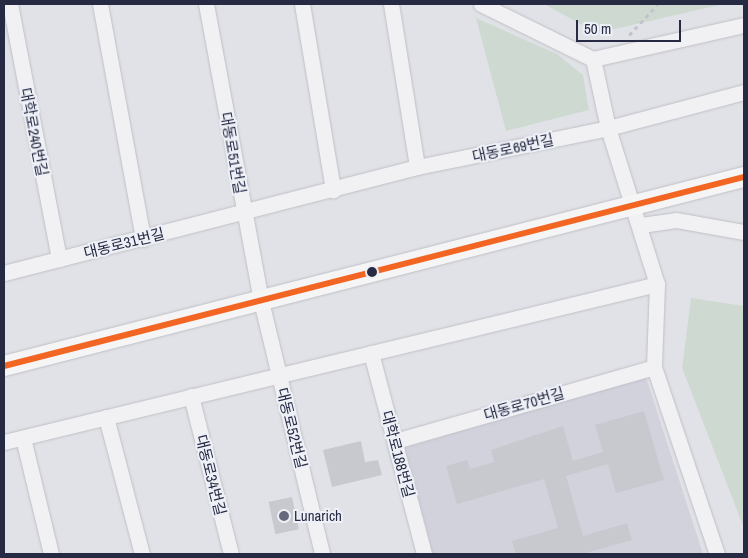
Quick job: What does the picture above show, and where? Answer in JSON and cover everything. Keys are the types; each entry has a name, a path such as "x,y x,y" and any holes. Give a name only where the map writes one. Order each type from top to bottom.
{"main road":[{"path":"4,366 744,177"}],"street":[{"name":"대학로240번길","path":"10,4 59,259"},
{"path":"100,4 143,239"},
{"name":"대동로51번길","path":"206,4 261,301"},
{"path":"302,4 333,190"},
{"path":"391,4 417,167"},
{"path":"481,4 593,59 744,26"},
{"path":"593,59 608,128 641,225 657,284 654,367 717,554"},
{"name":"대동로69번길","path":"244,214 417,167 608,128 744,92"},
{"name":"대동로31번길","path":"4,273 244,214"},
{"path":"641,225 676,220 744,232"},
{"path":"4,442 657,284"},
{"name":"대동로52번길","path":"261,301 322,554"},
{"name":"대학로188번길","path":"371,353 424,554"},
{"name":"대동로70번길","path":"395,441 654,367"},
{"name":"대동로34번길","path":"191,396 231,554"},
{"path":"106,417 142,554"},
{"path":"23,438 52,554"}],"path":[{"path":"625,36 638,30 658,4"}],"shaded area":[{"path":"544,4 724,4 597,33"},
{"path":"476,18 557,54 583,75 589,110 506,131"},
{"path":"691,298 744,306 744,528 682,368"},
{"path":"645,374 703,554 433,554 405,448"}],"building":[{"path":"644,411 664,480 616,493 608,464 566,476 583,536 627,523 632,540 582,554 516,554 512,541 558,528 544,479 457,504 446,466 467,460 470,469 494,462 491,450 563,426 573,461 603,452 595,425"},
{"path":"361,441 365,462 378,460 382,475 332,487 323,450"},
{"name":"Lunarich","path":"292,497 299,529 275,534 269,502"}],"transit line":[{"path":"4,366 744,177"}],"place":[{"name":"Lunarich","path":"284,516"}]}
